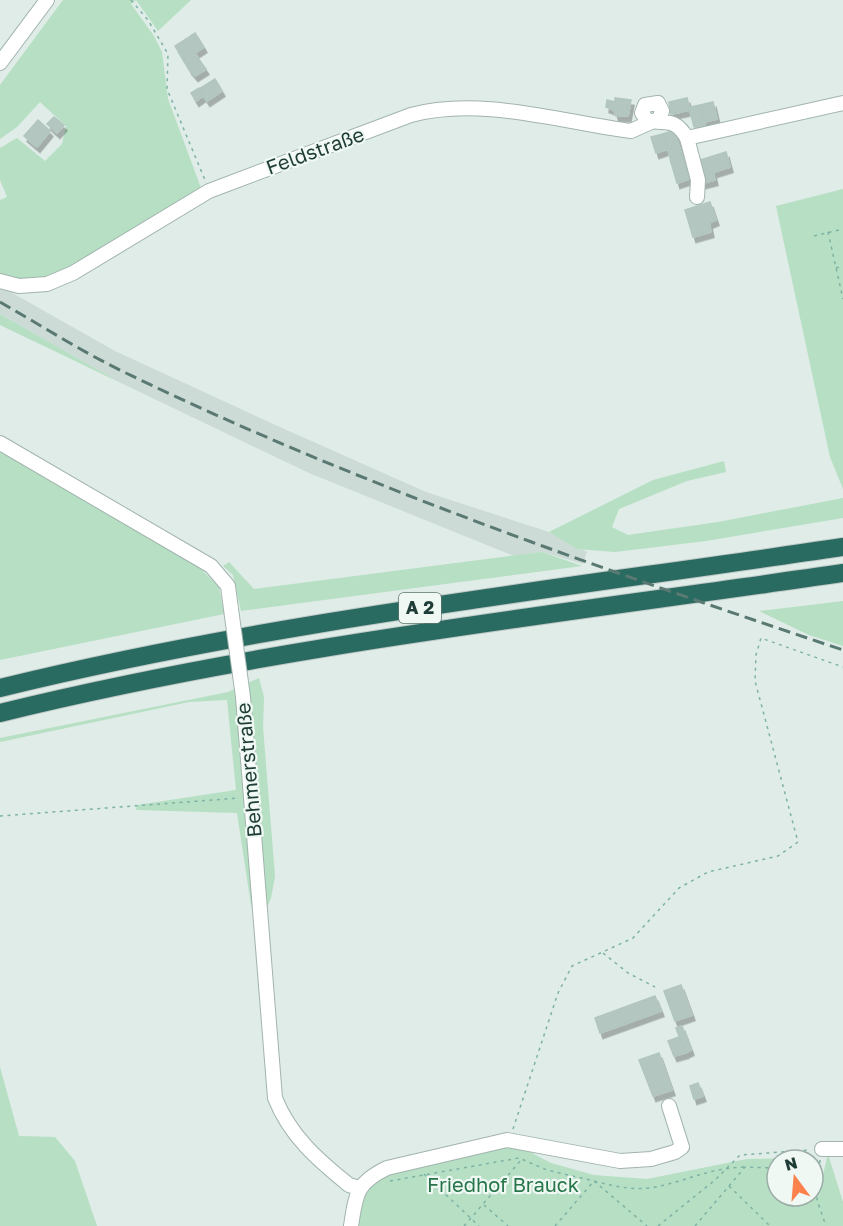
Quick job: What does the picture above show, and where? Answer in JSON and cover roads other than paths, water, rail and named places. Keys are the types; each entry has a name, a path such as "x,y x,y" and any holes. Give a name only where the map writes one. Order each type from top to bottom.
{"highway":[{"name":"A 2","path":"0,688 247,636 444,604 843,547"},
{"name":"A 2","path":"0,714 75,695 272,658 428,632 843,573"}],"street":[{"path":"0,63 47,0"},
{"path":"697,197 699,180 687,138 843,103"},
{"name":"Feldstraße","path":"0,281 19,286 47,284 73,273 208,191 436,108 489,110 631,130 655,120 681,127 687,138"},
{"name":"Behmerstraße","path":"0,442 211,566 228,586 243,697 275,1098 294,1136 336,1175 349,1185 359,1188"},
{"path":"351,1226 359,1188 371,1175 387,1168 507,1140 621,1161 651,1159 675,1152 682,1147 669,1106"},
{"path":"825,1149 843,1149"}],"railway":[{"path":"0,302 112,366 303,453 391,489 571,556 843,650"}],"park label":[{"name":"Friedhof Brauck","path":"503,1185"}]}
